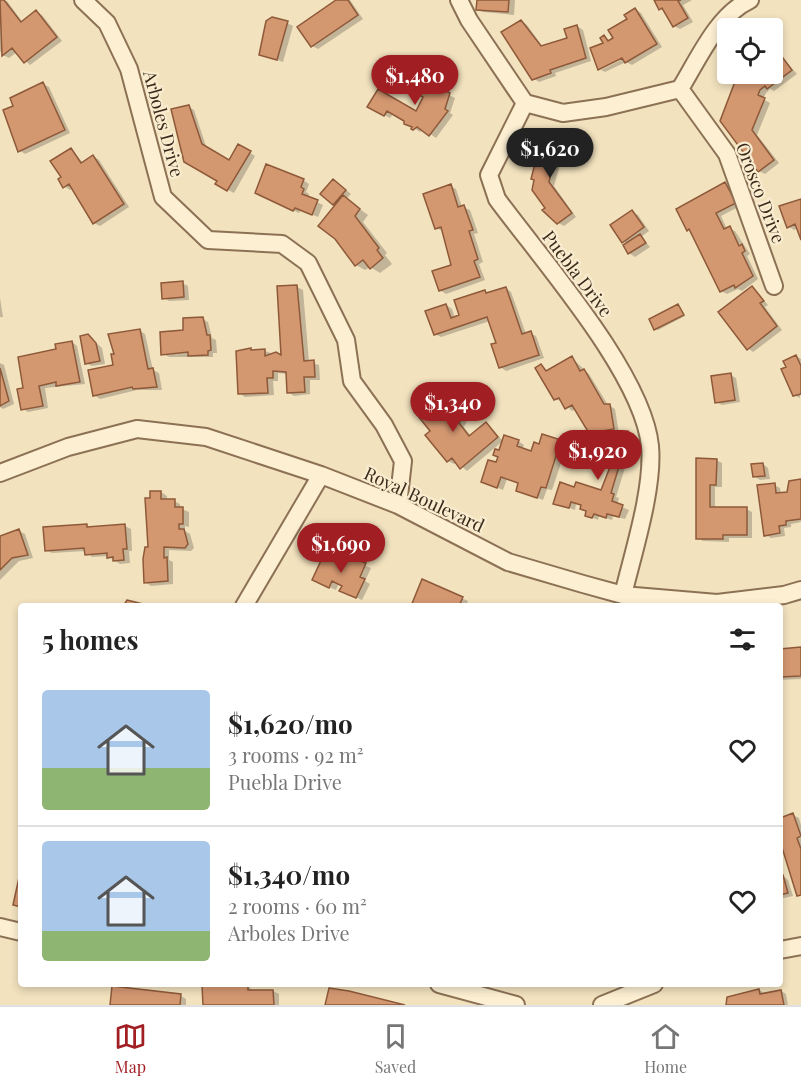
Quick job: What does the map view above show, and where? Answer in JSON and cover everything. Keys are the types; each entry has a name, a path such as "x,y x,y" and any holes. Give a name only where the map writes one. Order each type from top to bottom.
{"street":[{"name":"Arboles Drive","path":"83,0 106,23 129,69 163,197 208,240 282,244 308,263 346,340 352,381 384,425 403,461 398,505"},
{"path":"459,0 469,20 525,103 563,113 606,107 680,89 710,39 739,5 750,0"},
{"name":"Orosco Drive","path":"680,89 727,154 774,286"},
{"name":"Puebla Drive","path":"525,103 489,175 497,199 603,341 637,400 650,446 646,492 623,595"},
{"name":"Royal Boulevard","path":"0,473 68,447 137,429 206,437 321,475 398,505 508,562 623,595 717,603 784,595 801,590"},
{"path":"245,603 321,475"},
{"path":"0,927 18,931"},
{"path":"783,949 801,946"},
{"path":"455,987 516,1005"},
{"path":"602,1005 647,987"}],"building":[{"path":"0,0 4,0 21,22 36,10 57,37 24,63 12,48 2,56"},
{"path":"336,0 348,0 358,15 311,47 297,27"},
{"path":"477,0 509,0 508,12 476,10"},
{"path":"654,0 681,0 678,1 688,18 673,27 662,8 659,10"},
{"path":"635,8 657,44 625,63 622,58 598,70 590,48 603,43 600,38 604,35 608,41 613,38 608,30 627,19 624,15"},
{"path":"272,17 288,21 277,60 259,55 266,21"},
{"path":"521,20 541,46 567,38 564,29 577,25 586,58 550,70 551,73 532,80 501,32"},
{"path":"783,58 792,70 783,77"},
{"path":"415,75 450,93 445,109 448,111 429,136 417,127 411,129 412,127 404,124 404,121 387,111 384,116 367,107 378,89 416,111 423,97 407,89"},
{"path":"43,82 65,130 18,152 3,110 13,106 10,98"},
{"path":"734,84 774,84 767,89 765,86 760,90 758,95 765,98 752,130 774,160 758,172 720,121"},
{"path":"189,105 202,144 229,160 238,144 251,151 227,191 215,184 217,181 184,162 171,109"},
{"path":"558,134 572,152 554,161 549,182 572,213 557,224 542,210 545,208 532,190 534,180 531,179 539,148"},
{"path":"71,148 81,163 93,155 124,204 93,224 69,184 63,188 58,179 61,177 50,161"},
{"path":"266,164 304,179 301,187 304,189 302,194 318,200 312,215 295,208 293,211 255,193"},
{"path":"333,179 346,190 333,205 320,194"},
{"path":"725,182 736,203 716,213 724,229 730,226 739,246 742,244 745,251 742,253 753,276 735,288 734,285 720,292 689,229 687,231 676,209"},
{"path":"451,184 458,207 464,205 473,230 469,231 478,259 474,261 480,277 439,291 432,271 451,265 441,227 435,229 423,194"},
{"path":"343,195 360,209 355,216 379,248 377,250 383,258 370,269 363,260 355,266 335,239 318,226"},
{"path":"801,199 801,240 795,224 787,228 779,206"},
{"path":"632,210 644,227 622,243 610,225"},
{"path":"640,234 646,243 628,254 623,245"},
{"path":"183,281 184,297 162,299 161,283"},
{"path":"297,285 304,361 314,360 315,377 304,377 305,392 287,393 286,372 273,371 273,378 267,378 268,393 238,394 236,351 251,348 251,350 265,349 265,356 276,352 281,355 277,286"},
{"path":"752,286 764,301 760,303 777,326 747,350 718,312"},
{"path":"506,287 522,334 531,331 539,355 499,368 491,344 496,343 487,317 434,335 425,311 446,304 451,318 459,315 454,300 485,290 486,293"},
{"path":"678,304 684,315 654,330 649,319"},
{"path":"203,317 207,335 210,335 211,350 208,351 208,355 188,356 188,352 161,355 160,332 183,330 183,318"},
{"path":"140,329 148,369 153,368 157,387 133,389 132,387 93,396 88,370 113,365 111,354 114,354 108,334"},
{"path":"88,334 96,343 100,361 85,364 80,336"},
{"path":"72,341 80,382 56,386 56,382 39,386 43,406 21,410 17,389 23,388 18,357 56,349 55,344"},
{"path":"796,355 801,366 801,394 793,396 781,369 786,367 783,361"},
{"path":"572,356 580,371 584,369 604,404 610,404 614,429 591,433 587,430 572,405 565,409 559,398 554,400 535,368 541,364 546,371"},
{"path":"0,368 9,401 0,406"},
{"path":"731,373 735,400 715,403 711,376"},
{"path":"440,396 450,409 456,409 462,417 459,423 469,436 486,422 498,437 460,469 452,458 447,462 425,435 430,431 414,411 430,398 432,401"},
{"path":"628,431 632,451 623,453 611,493 614,494 612,501 623,505 619,517 607,514 606,518 594,514 592,518 585,516 586,511 580,509 581,505 571,502 569,508 553,504 560,482 574,487 576,482 601,490 615,454 599,457 595,437"},
{"path":"542,434 561,440 546,488 541,487 537,498 516,491 518,483 501,477 497,488 481,482 488,460 496,462 498,457 493,455 495,449 499,450 504,435 519,440 517,446 531,451 534,442 539,444"},
{"path":"696,458 717,459 716,485 710,485 710,507 747,507 747,535 723,535 723,539 696,539"},
{"path":"763,463 765,476 753,477 751,464"},
{"path":"801,479 801,519 786,521 786,525 779,526 780,533 764,536 757,485 775,483 776,493 787,492 789,481"},
{"path":"150,491 161,491 161,499 175,499 175,507 183,507 183,524 179,524 179,529 184,529 188,544 185,548 164,547 164,558 167,557 168,581 144,583 143,559 145,547 148,547 145,498 150,498"},
{"path":"87,524 87,527 125,524 127,549 123,549 124,560 113,561 113,557 107,558 107,553 85,555 84,548 45,551 43,527"},
{"path":"19,529 28,555 12,558 0,570 0,536"},
{"path":"325,552 342,559 343,555 366,563 360,577 365,579 356,598 339,591 342,586 332,581 329,588 312,580"},
{"path":"422,579 463,597 460,603 412,603"},
{"path":"801,647 801,676 783,677 783,649"},
{"path":"793,813 801,836 797,838 801,849 801,895 797,896 783,851 783,817"},
{"path":"783,875 788,893 783,894"},
{"path":"18,882 18,906 13,905"},
{"path":"112,987 181,994 180,1005 110,1005"},
{"path":"202,987 248,987 248,990 273,990 274,1005 203,1005"},
{"path":"329,988 349,991 405,1005 325,1005"},
{"path":"759,989 760,994 781,990 784,1005 726,1005 727,997"}]}
